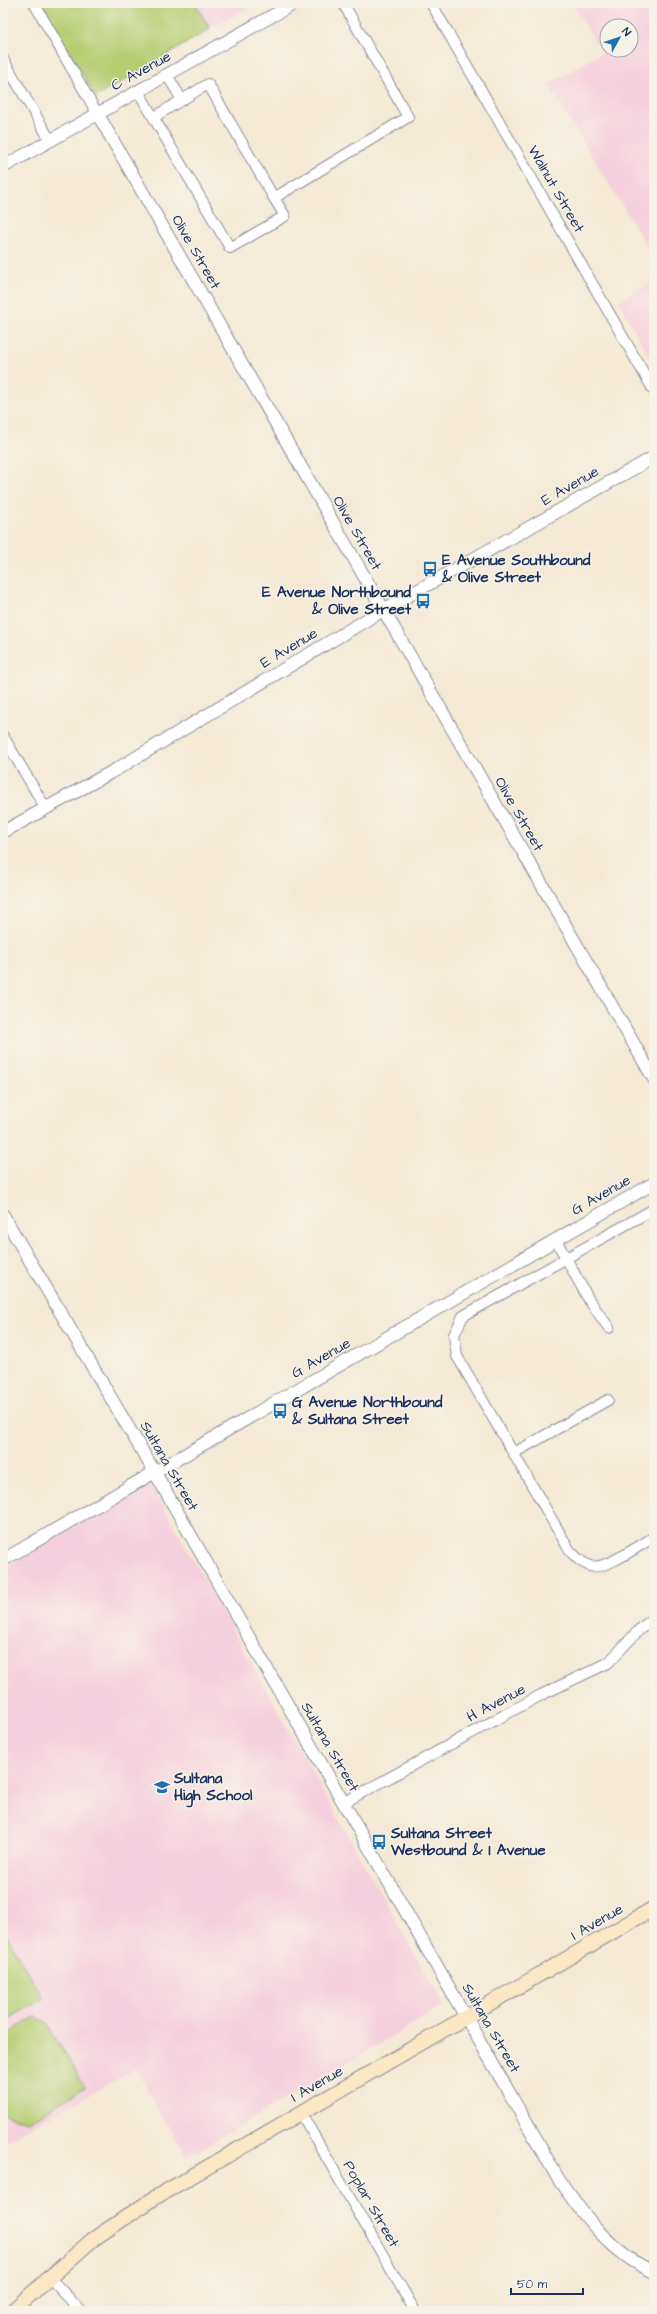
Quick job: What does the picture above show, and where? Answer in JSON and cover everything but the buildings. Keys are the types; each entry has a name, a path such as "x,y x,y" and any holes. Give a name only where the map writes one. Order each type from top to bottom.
{"main road":[{"name":"I Avenue","path":"12,2311 92,2240 120,2219 174,2185 467,2017 652,1914"}],"street":[{"name":"Olive Street","path":"34,3 654,1079"},
{"name":"C Avenue","path":"3,167 97,113 296,3"},
{"path":"274,198 408,117 343,3"},
{"name":"Walnut Street","path":"431,3 654,391"},
{"path":"3,59 50,140"},
{"path":"167,75 182,100"},
{"path":"138,91 230,248 285,216 208,84 154,117"},
{"name":"E Avenue","path":"3,832 45,807 117,769 383,610 654,456"},
{"path":"3,736 45,807"},
{"name":"G Avenue","path":"3,1560 154,1471 654,1183"},
{"path":"654,1209 463,1316 454,1335 457,1356 570,1551 578,1559 590,1566 602,1566 654,1537"},
{"name":"Sultana Street","path":"3,1215 154,1471 559,2180 578,2207 606,2239 627,2257 654,2272"},
{"path":"556,1240 589,1300 609,1328"},
{"path":"514,1453 608,1400"},
{"name":"H Avenue","path":"343,1802 542,1695 608,1663 639,1630 654,1618"},
{"name":"Poplar Street","path":"301,2113 415,2311"},
{"path":"49,2277 81,2311"}],"shaded area":[{"path":"195,3 256,3 210,29"},
{"path":"572,3 654,3 654,258 548,84 599,55 599,58 639,58 639,18 599,18 599,48"},
{"path":"654,282 654,364 618,302"},
{"name":"Sultana High School","path":"150,1483 444,2006 187,2157 135,2069 3,2143 3,1568"}],"green space":[{"path":"41,3 195,3 210,29 96,97"},
{"path":"3,1929 43,1999 3,2022"},
{"path":"35,2017 46,2022 85,2088 28,2122 3,2114 3,2036"}],"place":[{"name":"E Avenue Southbound & Olive Street","path":"430,569"},
{"name":"E Avenue Northbound & Olive Street","path":"423,601"},
{"name":"G Avenue Northbound & Sultana Street","path":"280,1411"},
{"name":"Sultana High School","path":"162,1787"},
{"name":"Sultana Street Westbound & I Avenue","path":"379,1842"}]}
